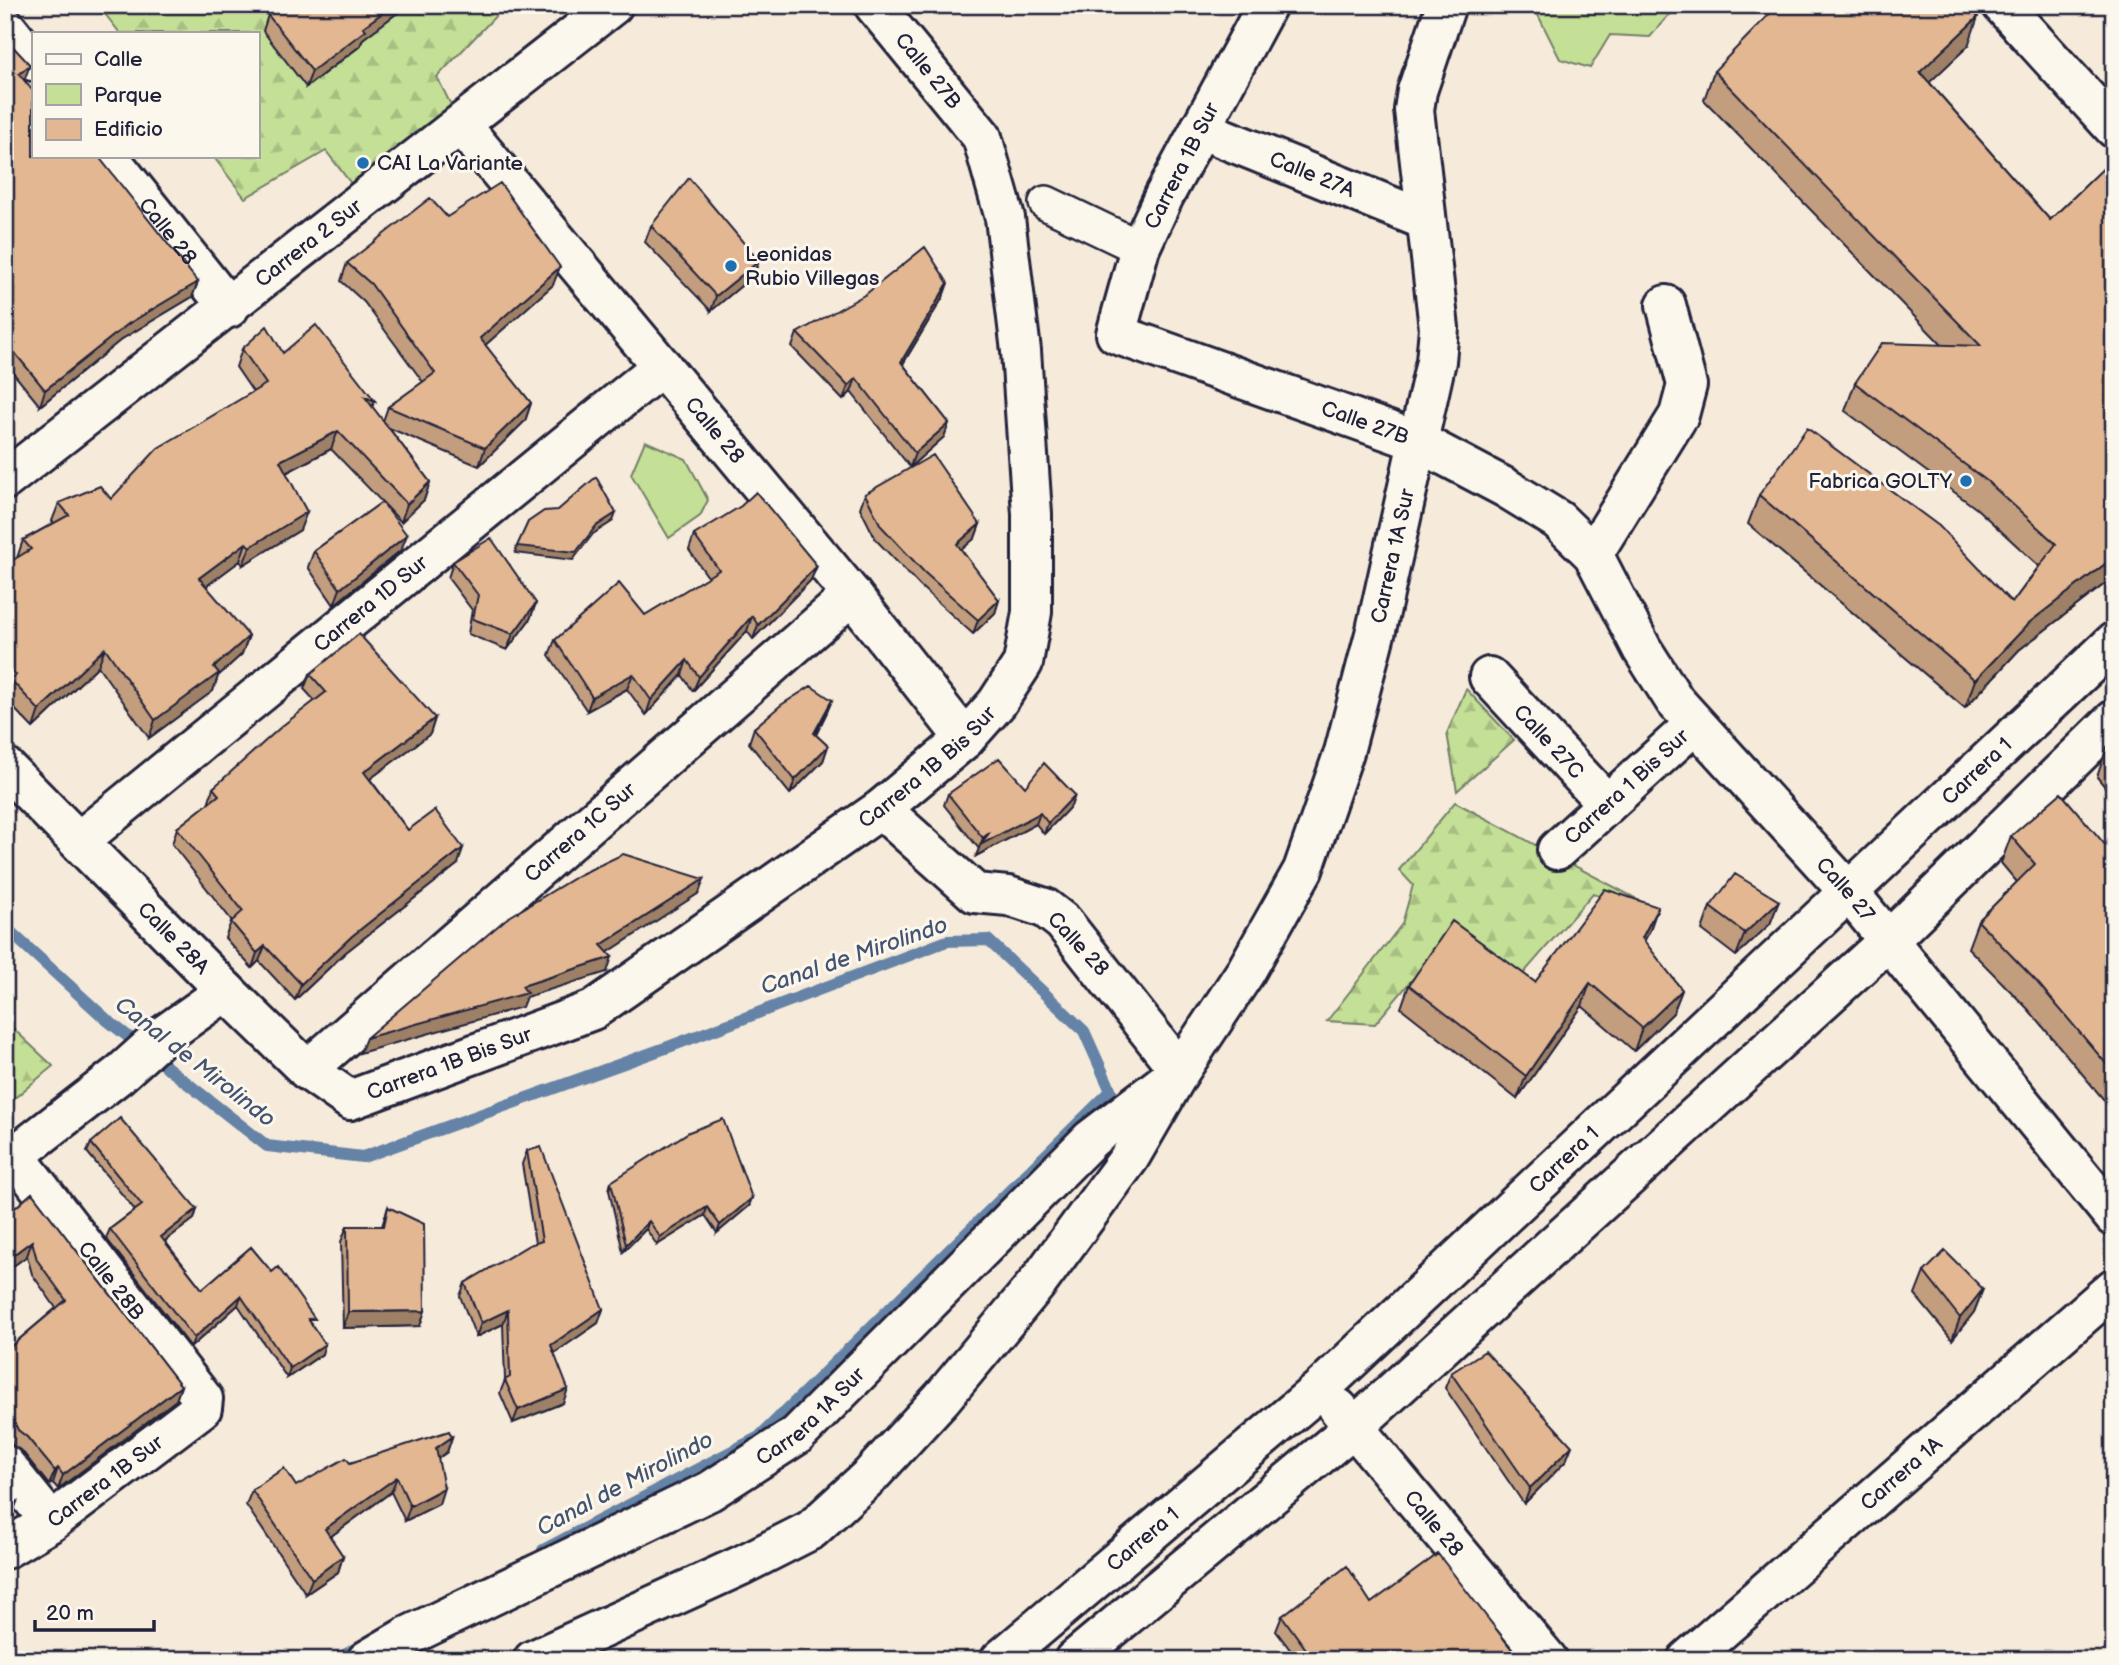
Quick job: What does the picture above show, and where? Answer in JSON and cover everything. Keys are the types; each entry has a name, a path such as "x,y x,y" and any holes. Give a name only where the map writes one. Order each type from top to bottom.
{"street":[{"name":"Carrera 2 Sur","path":"7,473 229,308 612,5"},
{"name":"Calle 27B","path":"874,5 982,137"},
{"name":"Carrera 1B Sur","path":"1116,334 1140,248 1267,5"},
{"name":"Carrera 1A Sur","path":"533,1660 742,1565 811,1530 861,1484 942,1398 1039,1281 1130,1157 1180,1070 1246,971 1303,870 1344,752 1376,630 1429,397 1439,328 1414,110 1417,90 1446,5"},
{"path":"2002,5 2114,128"},
{"path":"5,26 32,60"},
{"name":"Calle 28","path":"461,125 852,595 965,739"},
{"name":"Calle 27A","path":"1200,129 1425,220"},
{"name":"Carrera 1B Bis Sur","path":"350,1100 593,1010 881,809 965,739 998,704 1023,663 1032,612 1032,514 1021,351 1006,218 982,137"},
{"name":"Calle 28","path":"110,158 229,308"},
{"path":"1046,203 1140,248"},
{"path":"1593,554 1679,415 1687,384 1666,305"},
{"name":"Calle 27B","path":"1116,334 1417,441 1506,488 1558,520 1593,554"},
{"name":"Carrera 1D Sur","path":"79,841 662,366"},
{"name":"Calle 27","path":"1593,554 1642,649 1675,701 1848,891 2114,1217"},
{"name":"Carrera 1C Sur","path":"307,1070 852,595"},
{"name":"Carrera 1","path":"1000,1660 1320,1388 2114,642"},
{"name":"Calle 27C","path":"1489,677 1607,804"},
{"path":"1074,1660 1355,1426 1888,941 2114,720"},
{"name":"Carrera 1 Bis Sur","path":"1558,850 1696,724"},
{"name":"Calle 28A","path":"5,767 226,992 307,1070 350,1100"},
{"name":"Calle 28","path":"881,809 975,893 1008,896 1045,908 1063,922 1180,1070"},
{"path":"10,1159 120,1074 160,1038 226,992"},
{"name":"Carrera 1A Sur","path":"367,1660 418,1631 710,1491 797,1435 1091,1139 1180,1070"},
{"name":"Calle 28B","path":"10,1159 200,1394 203,1399 202,1408"},
{"name":"Carrera 1A","path":"1687,1660 2114,1288"},
{"name":"Calle 28","path":"1320,1388 1355,1426 1548,1660"},
{"name":"Carrera 1B Sur","path":"5,1549 51,1522 202,1408"},
{"path":"5,1465 51,1522"}],"green space":[{"path":"98,5 506,5 437,77 453,109 353,186 326,151 245,198 215,158 259,158 259,32 119,32"},
{"path":"1533,5 1682,5 1667,17 1650,37 1610,35 1590,68 1560,59"},
{"path":"645,441 686,459 708,500 700,516 669,538 631,474"},
{"path":"1466,689 1514,740 1457,791 1447,733"},
{"path":"1455,802 1635,898 1623,911 1593,893 1517,981 1451,933 1375,1024 1327,1021 1402,924 1413,885 1399,870"},
{"path":"5,1021 53,1066 5,1106"}],"building":[{"path":"286,5 393,5 363,27 366,30 312,71 268,15"},
{"path":"1778,5 1967,5 1978,17 1920,72 2050,220 2114,158 2114,557 2030,622 1975,680 1759,495 1807,428 1939,526 2012,603 2056,544 1987,481 1855,383 1882,343 1981,346 1714,71"},
{"path":"5,38 30,65 19,74 32,90 32,158 100,158 198,282 128,324 45,390 10,347 15,344 5,331"},
{"path":"689,178 759,261 716,296 651,226"},
{"path":"500,183 560,267 480,338 531,403 485,448 388,407 435,373 371,284 347,263 430,198 447,217"},
{"path":"925,247 948,283 901,362 949,423 915,453 856,378 848,386 797,333 866,294"},
{"path":"316,325 375,401 365,397 430,482 407,504 338,431 280,461 307,512 250,547 246,543 199,578 249,636 214,667 219,673 155,720 105,648 39,710 10,679 16,675 5,666 5,565 31,549 23,540 69,515 59,503 100,486 111,499 158,448 266,384 242,349 267,326 283,353"},
{"path":"933,455 980,524 957,544 999,600 978,620 925,573 881,526 865,494"},
{"path":"596,477 616,513 596,526 576,552 517,546 528,522 544,511 558,510"},
{"path":"756,492 817,566 758,625 752,616 699,677 687,660 651,700 633,674 592,697 555,640 619,583 645,615 719,570 694,535 741,506"},
{"path":"382,502 407,535 340,589 314,551"},
{"path":"491,538 536,603 513,634 473,619 478,595 453,562"},
{"path":"359,634 435,718 364,772 408,830 435,810 463,848 352,936 301,984 265,946 257,953 231,922 243,911 177,828 219,795 213,788 282,726 326,692 310,674"},
{"path":"811,686 832,700 814,733 828,746 795,780 754,728 781,705"},
{"path":"2114,742 2114,755 2107,747"},
{"path":"999,758 1025,787 1044,763 1075,795 1048,823 1040,813 980,845 990,832 983,838 948,794"},
{"path":"2061,793 2114,855 2114,1073 2037,982 1978,921 2035,864 2011,836"},
{"path":"623,854 704,879 601,945 612,957 522,986 527,993 366,1038 506,919 579,875"},
{"path":"1735,874 1779,901 1745,933 1710,907"},
{"path":"1605,889 1658,907 1642,938 1682,990 1642,1028 1590,983 1526,1076 1409,985 1452,921 1535,982"},
{"path":"120,1118 197,1209 161,1237 202,1289 251,1247 272,1272 278,1267 315,1319 308,1319 325,1344 290,1368 241,1296 194,1338 110,1229 142,1205 91,1143"},
{"path":"723,1119 752,1198 720,1225 707,1207 660,1237 649,1221 626,1245 611,1182 689,1132"},
{"path":"541,1147 603,1309 551,1345 568,1389 518,1410 505,1380 510,1377 508,1310 481,1323 465,1283 529,1245 542,1241 527,1151"},
{"path":"32,1193 181,1386 63,1475 58,1468 55,1471 18,1430 5,1403 5,1341 10,1347 66,1300 37,1260 32,1241 5,1261 5,1217"},
{"path":"388,1207 424,1224 425,1311 348,1312 347,1226 384,1226"},
{"path":"1945,1251 1983,1289 1960,1318 1924,1272"},
{"path":"1485,1351 1572,1446 1530,1488 1451,1373"},
{"path":"449,1431 452,1437 436,1448 444,1488 410,1506 397,1477 325,1529 343,1556 312,1579 252,1490 284,1468 296,1486 346,1458 350,1463"},
{"path":"5,1487 17,1502 5,1512"},
{"path":"1438,1554 1520,1660 1386,1660 1382,1655 1374,1660 1314,1660 1282,1616 1347,1566 1371,1603"}],"waterway":[{"name":"Canal de Mirolindo","path":"5,927 107,1020 267,1146 363,1157 671,1046 947,941 988,940 1084,1031 1111,1091 759,1437 543,1550"},
{"name":"Canal de Mirolindo","path":"335,1660 363,1645"}],"place":[{"name":"CAI La Variante","path":"363,163"},
{"name":"Leonidas Rubio Villegas","path":"731,266"},
{"name":"Fabrica GOLTY","path":"1966,481"}]}
